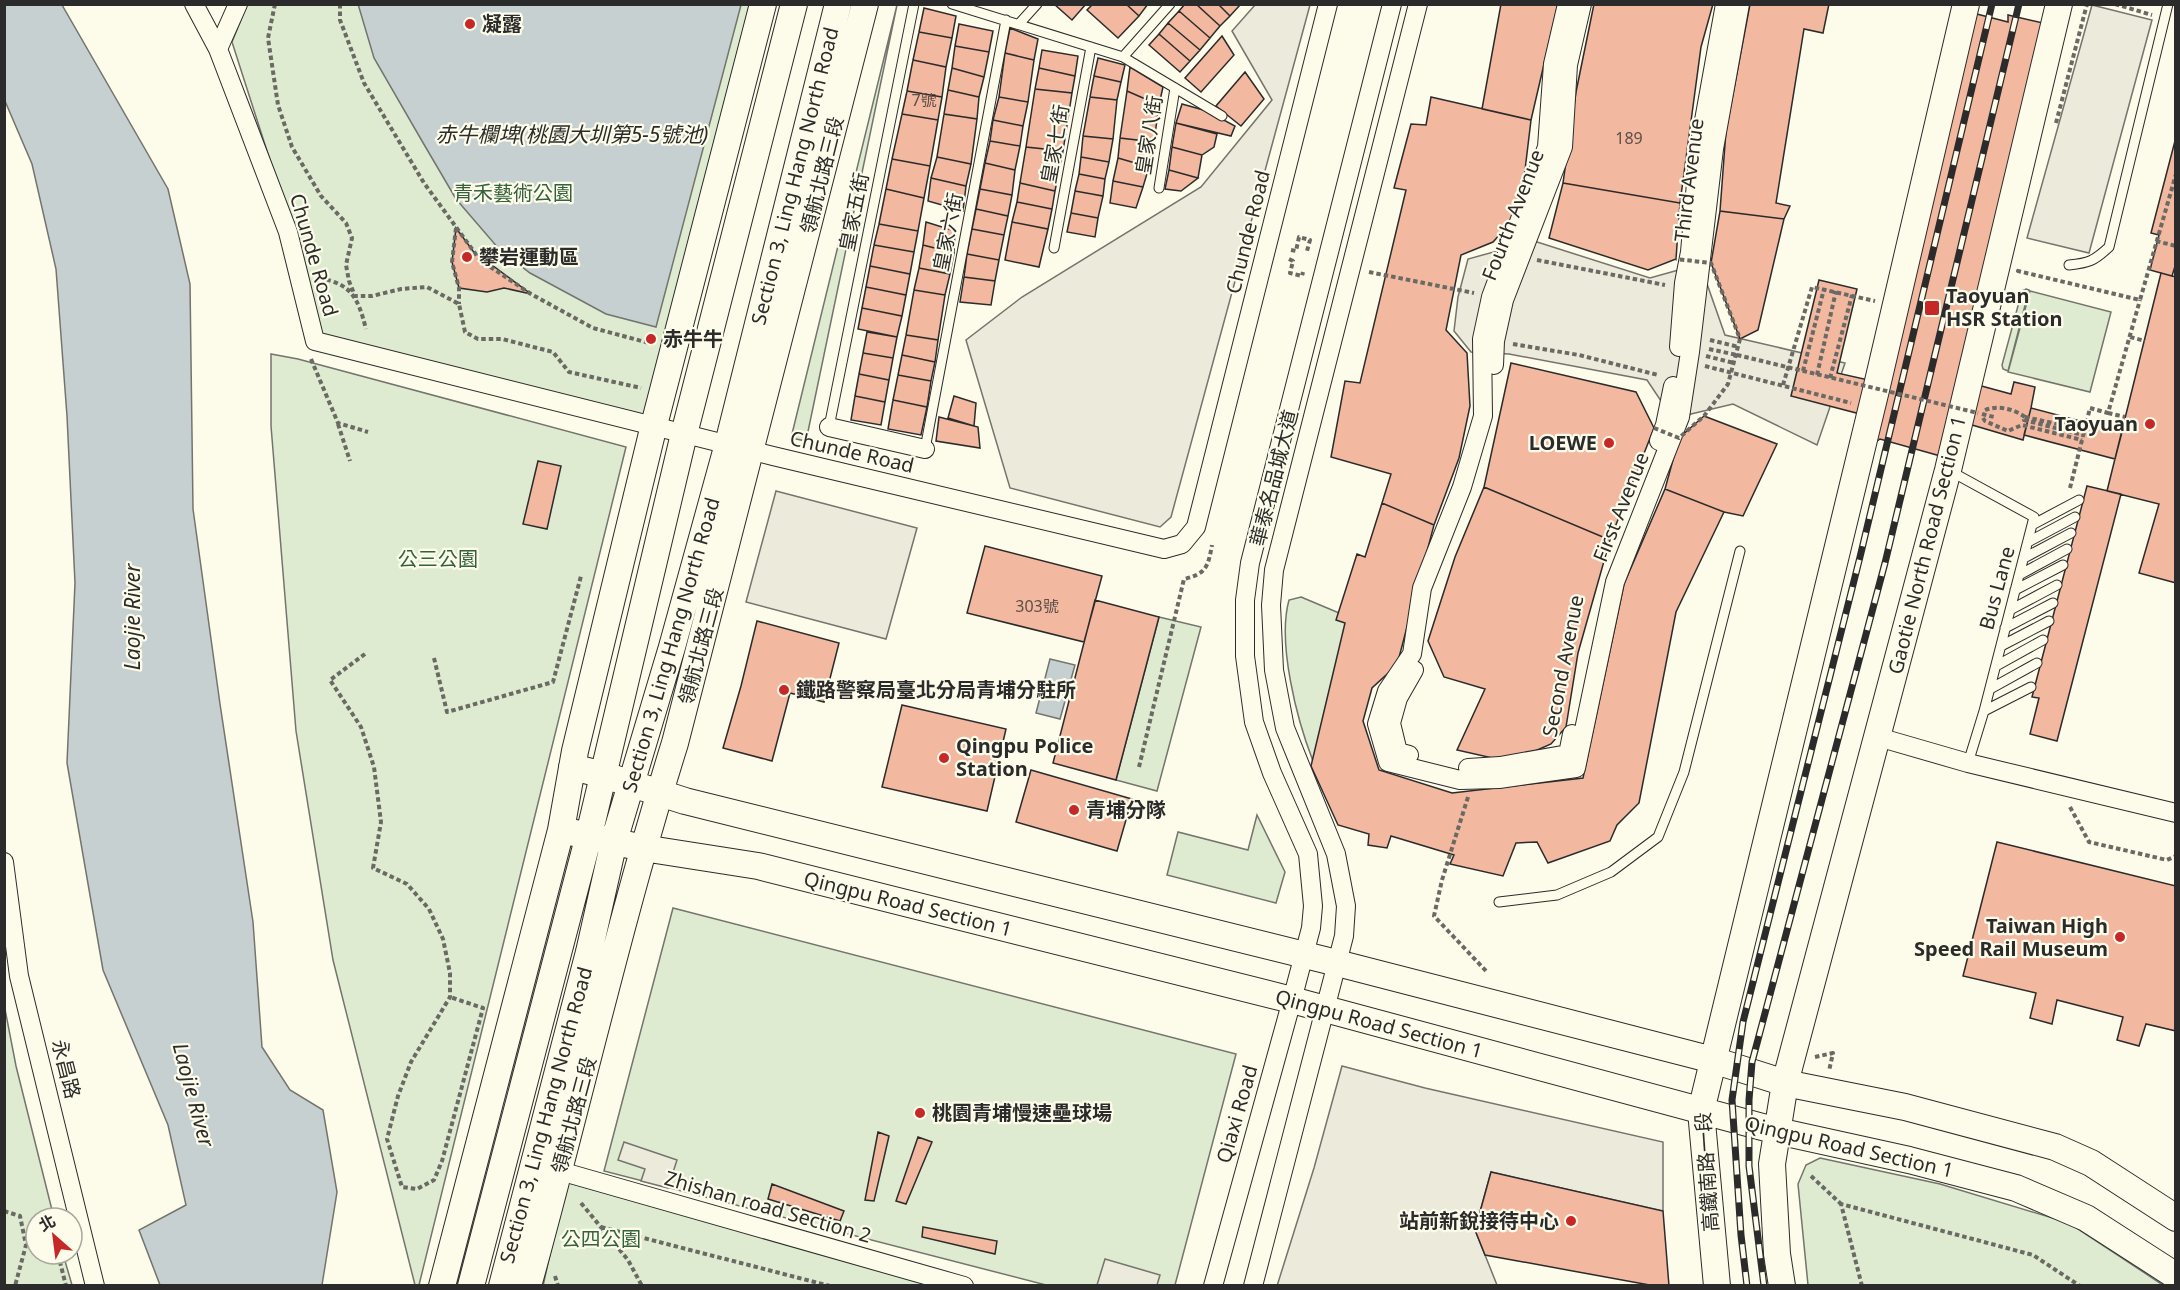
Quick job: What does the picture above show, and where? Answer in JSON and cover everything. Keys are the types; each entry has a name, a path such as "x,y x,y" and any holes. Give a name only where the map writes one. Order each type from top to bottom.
{"main road":[{"path":"442,1286 561,830 572,767 654,425 763,4"},
{"name":"Section 3, Ling Hang North Road","path":"471,1286 589,835 684,434 794,4"},
{"name":"Section 3, Ling Hang North Road","path":"502,1286 589,952 614,841 672,647 740,447 838,4"},
{"name":"領航北路三段","path":"528,1286 643,848 675,743 740,447 865,4"},
{"path":"1713,1060 1871,410 1966,4"},
{"name":"Gaotie North Road Section 1","path":"1785,1083 1948,470 2059,4"},
{"path":"572,767 660,793 1713,1060 1785,1083 1905,1107 2055,1147 2091,1163 2175,1218"},
{"name":"Qingpu Road Section 1","path":"561,830 643,848 758,866 1292,1000 1777,1131 1909,1160 2016,1188 2086,1218 2175,1276"},
{"name":"高鐵南路一段","path":"1713,1060 1701,1111 1702,1144 1716,1286"},
{"path":"1782,1286 1777,1254 1772,1173 1785,1083"}],"street":[{"name":"Chunde Road","path":"194,4 218,49 288,232 315,341 684,434 1164,549 1182,544 1196,527 1328,4"},
{"path":"218,49 237,4"},
{"name":"華泰名品城大道","path":"1304,955 1311,927 1313,906 1308,854 1272,773 1254,722 1245,656 1245,600 1251,563 1392,4"},
{"name":"華泰名品城大道","path":"1337,963 1344,936 1346,906 1336,854 1285,728 1274,670 1271,605 1274,570 1418,4"},
{"name":"Fourth Avenue","path":"1498,298 1547,147 1553,64 1567,4"},
{"name":"Fourth Avenue","path":"1498,298 1521,257 1563,147 1568,65 1582,4"},
{"name":"Third Avenue","path":"1688,349 1684,289 1690,252 1699,148 1725,4"},
{"name":"Third Avenue","path":"1688,349 1714,148 1740,4"},
{"path":"1467,780 1388,762 1377,724 1387,691 1412,654 1422,588 1462,487 1483,416 1482,343 1498,298"},
{"name":"Second Avenue","path":"1498,298 1494,415 1474,486 1433,588 1422,655 1398,698 1391,723 1398,752 1464,768 1500,766 1568,754 1602,585 1665,425 1688,349"},
{"name":"First Avenue","path":"1467,780 1499,779 1576,768 1615,582 1680,417 1688,349"},
{"path":"829,427 925,449"},
{"path":"1878,737 1968,762 2175,813"},
{"name":"永昌路","path":"4,862 12,974 95,1286"},
{"name":"Qiaxi Road","path":"1213,1286 1304,955"},
{"path":"1253,1286 1337,963"},
{"name":"Zhishan road Section 2","path":"560,1171 964,1286"}],"lane":[{"name":"皇家五街","path":"829,427 914,4"},
{"path":"952,4 1123,57 1222,116"},
{"path":"1019,24 1036,4"},
{"path":"1123,57 1170,4"},
{"path":"2068,265 2088,264 2109,247 2168,4"},
{"name":"皇家六街","path":"925,449 1006,20"},
{"name":"皇家七街","path":"1054,248 1091,47"},
{"name":"皇家八街","path":"1159,188 1175,88"},
{"name":"Bus Lane","path":"1948,470 2034,517 1990,689 1968,762"},
{"path":"2032,525 2079,500"},
{"path":"2028,542 2075,517"},
{"path":"2024,558 2071,533"},
{"path":"2019,574 2067,549"},
{"path":"1498,902 1557,895 1611,873 1658,837 1684,772 1740,551"},
{"path":"2015,590 2062,565"},
{"path":"2010,610 2057,585"},
{"path":"2005,628 2053,603"},
{"path":"2001,646 2049,621"},
{"path":"1996,666 2043,640"},
{"path":"1990,689 2037,663"},
{"path":"1984,711 2031,687"}],"path":[{"path":"275,4 268,38 278,105 292,147 321,196 346,223 352,238 346,265 349,281 360,306 366,329"},
{"path":"340,4 340,20 364,83 424,183 480,260 531,294 593,328 657,345"},
{"path":"2055,130 2087,4"},
{"path":"2115,4 2165,18"},
{"path":"2108,413 2175,174"},
{"path":"456,228 452,262 459,288 459,304 465,333 478,339 502,339 553,352 569,372 649,390"},
{"path":"1291,250 1296,251 1299,237 1310,240 1307,254 1311,255"},
{"path":"2156,240 2175,246"},
{"path":"1521,257 1684,289"},
{"path":"1289,259 1293,261 1290,273 1302,276 1305,263"},
{"path":"1654,428 1679,438 1704,416 1728,384 1740,339 1711,263 1676,259"},
{"path":"2020,263 2018,271 2140,300"},
{"path":"1361,271 1498,298"},
{"path":"319,278 337,281 355,296 372,297 401,289 427,286 459,304"},
{"path":"1783,385 1812,287 1877,301"},
{"path":"1803,372 1824,289"},
{"path":"1817,375 1836,291"},
{"path":"1830,378 1852,295"},
{"path":"2130,337 2145,341"},
{"path":"1495,341 1579,355 1685,382"},
{"path":"1688,349 1738,347"},
{"path":"1688,349 1737,356 1978,413 1985,421 2008,431 2024,421 2084,435"},
{"path":"1688,349 1734,363"},
{"path":"1688,349 1783,385 1871,410"},
{"path":"321,360 310,357 338,423 350,461"},
{"path":"1978,413 1989,408 2014,409 2024,421 2084,435"},
{"path":"2069,490 2090,408 2125,417"},
{"path":"338,423 368,432"},
{"path":"1139,767 1184,579 1199,575 1209,563 1212,545"},
{"path":"434,658 447,712 553,682 581,576"},
{"path":"364,654 330,680 361,726 374,767 381,822 373,868 407,884 429,909 443,939 450,973 450,998 411,1062 398,1096 387,1139 402,1187 417,1189 434,1180 442,1161 483,1008 450,998"},
{"path":"1467,780 1434,916 1486,971"},
{"path":"2066,800 2089,842 2167,860 2175,856"},
{"path":"1815,1058 1833,1053 1827,1077"},
{"path":"1811,1176 1841,1204 2033,1255 2080,1286"},
{"path":"581,1203 628,1260 642,1286"},
{"path":"1841,1204 1862,1286"},
{"path":"4,1211 20,1216 24,1235"},
{"path":"601,1227 830,1286"},
{"path":"15,1286 24,1252"},
{"path":"61,1266 66,1286"}],"green space":[{"name":"青禾藝術公園","path":"247,5 756,5 648,420 319,337 285,207 232,42"},
{"path":"897,5 806,441 791,438"},
{"path":"2029,290 2008,371 2003,369 2002,365 2022,291"},
{"path":"2030,291 2111,312 2090,392 2008,372"},
{"name":"公三公園","path":"271,354 298,359 626,447 419,1285 415,1285 333,960 296,731 271,426"},
{"path":"1301,597 1351,618 1313,761 1295,703 1285,638 1289,600"},
{"path":"1159,617 1201,627 1157,791 1116,780"},
{"path":"1257,815 1285,872 1276,903 1167,875 1178,832 1248,850"},
{"name":"桃園青埔慢速壘球場","path":"673,908 1236,1054 1175,1285 1046,1285 604,1171"},
{"path":"4,1004 16,1066 51,1206 24,1206 24,1266 66,1266 72,1285 5,1285"},
{"path":"1820,1158 1940,1184 2069,1223 2163,1285 1808,1285 1798,1184 1806,1165"},
{"name":"公四公園","path":"566,1182 936,1285 543,1286"}],"shaded area":[{"path":"1255,5 1310,5 1171,517 1160,527 1010,488 966,340 1022,297 1201,187 1272,100 1232,31"},
{"path":"2092,5 2152,20 2089,253 2027,238"},
{"path":"1534,241 1650,278 1700,264 1725,335 1845,363 1817,445 1733,404 1691,414 1682,419 1663,404 1647,380 1509,354 1471,352 1454,331 1458,297 1468,259"},
{"path":"776,491 917,528 886,639 746,602"},
{"path":"1342,1066 1425,1088 1663,1142 1663,1211 1491,1172 1475,1230 1497,1285 1277,1286 1314,1168"},
{"path":"624,1142 677,1160 668,1188 641,1181 645,1169 618,1160"},
{"path":"1105,1259 1160,1275 1157,1285 1097,1285"}],"water":[{"name":"赤牛欄埤(桃園大圳第5-5號池)","path":"358,4 741,5 656,327 606,314 530,273 499,249 456,199 374,58"},
{"name":"Laojie River","path":"4,5 62,5 168,189 190,284 193,509 253,922 262,1047 290,1090 323,1110 337,1192 322,1285 160,1285 139,1230 186,1205 168,1125 103,970 67,763 75,583 67,416 56,269 32,164 5,101"},
{"path":"1050,659 1075,665 1060,719 1036,713"}],"building":[{"path":"1054,4 1086,4 1072,20"},
{"path":"1093,4 1126,4 1139,16 1118,38 1087,10"},
{"path":"1126,4 1148,4 1139,16"},
{"path":"1185,4 1196,4 1220,26 1210,38 1179,11"},
{"path":"1196,4 1218,4 1230,16 1220,26"},
{"path":"1218,4 1239,4 1240,5 1230,16"},
{"path":"1501,4 1558,4 1531,120 1482,109"},
{"path":"1594,4 1713,4 1701,47 1680,203 1563,183 1576,92"},
{"path":"1750,4 1829,4 1823,33 1804,29 1776,203 1790,206 1784,219 1720,211 1726,131"},
{"path":"924,8 956,16 952,38 919,32"},
{"path":"1179,11 1210,38 1200,50 1168,23"},
{"path":"1969,12 2008,22 2008,15 2056,26 1963,381 2011,394 2014,382 2035,387 2023,440 1955,420 1944,457 1880,439 1853,459"},
{"path":"1168,23 1200,50 1190,61 1159,34"},
{"path":"959,24 993,31 989,52 955,46"},
{"path":"1010,28 1038,39 1034,60 1005,53"},
{"path":"919,32 952,38 946,67 913,60"},
{"path":"1159,34 1190,61 1180,72 1149,45"},
{"path":"1222,36 1234,55 1201,92 1185,78"},
{"path":"955,46 989,52 984,77 952,68"},
{"path":"1042,50 1078,56 1075,76 1039,68"},
{"path":"1005,53 1034,60 1028,102 999,97"},
{"path":"1098,58 1125,65 1121,82 1094,76"},
{"path":"913,60 946,67 942,97 907,91"},
{"path":"1130,67 1163,87 1159,105 1127,91"},
{"path":"952,68 984,77 979,97 948,90"},
{"path":"1039,68 1075,76 1072,93 1035,89"},
{"path":"1245,72 1264,99 1241,126 1216,106"},
{"path":"1094,76 1121,82 1117,100 1090,97"},
{"path":"1035,89 1072,93 1063,151 1026,147"},
{"path":"948,90 979,97 977,119 944,114"},
{"path":"907,91 942,97 938,120 902,114"},
{"path":"1127,91 1159,105 1154,142 1120,138"},
{"path":"999,97 1028,102 1023,126 993,120"},
{"path":"1090,97 1117,100 1113,139 1083,136"},
{"path":"1431,97 1531,120 1520,212 1493,242 1461,255 1446,330 1467,353 1470,406 1459,458 1434,525 1382,503 1391,474 1331,457 1345,381 1360,383 1406,190 1394,188 1411,124 1426,125"},
{"path":"1182,104 1207,111 1235,126 1231,136 1176,123"},
{"path":"902,114 938,120 930,166 892,159"},
{"path":"944,114 977,119 971,164 937,157"},
{"path":"993,120 1023,126 1020,146 990,141"},
{"path":"1176,123 1217,134 1214,147 1202,155 1172,147"},
{"path":"1083,136 1113,139 1109,162 1081,157"},
{"path":"2176,137 2176,263 2172,276 2150,270 2159,235 2151,233"},
{"path":"1120,138 1154,142 1149,167 1118,158"},
{"path":"990,141 1020,146 1015,170 985,163"},
{"path":"1026,147 1063,151 1055,191 1020,183"},
{"path":"1172,147 1202,155 1198,178 1169,170"},
{"path":"937,157 971,164 966,186 931,178"},
{"path":"1081,157 1109,162 1105,179 1079,174"},
{"path":"1118,158 1149,167 1143,187 1113,181"},
{"path":"892,159 930,166 924,198 886,189"},
{"path":"985,163 1015,170 1012,195 980,189"},
{"path":"1169,170 1198,178 1181,191 1165,189"},
{"path":"1079,174 1105,179 1103,196 1075,191"},
{"path":"931,178 966,186 963,211 928,201"},
{"path":"1113,181 1143,187 1136,208 1110,203"},
{"path":"1020,183 1055,191 1052,209 1017,202"},
{"path":"1563,183 1680,203 1676,259 1648,270 1549,238"},
{"path":"886,189 924,198 918,231 879,224"},
{"path":"980,189 1012,195 1008,216 976,209"},
{"path":"1075,191 1103,196 1098,218 1071,213"},
{"path":"1017,202 1052,209 1048,229 1012,222"},
{"path":"976,209 1008,216 1004,235 972,229"},
{"path":"1720,211 1784,219 1758,330 1740,339 1711,263"},
{"path":"1071,213 1098,218 1095,237 1067,232"},
{"path":"926,222 955,231 954,253 923,245"},
{"path":"1012,222 1048,229 1039,267 1005,260"},
{"path":"879,224 918,231 914,252 874,245"},
{"name":"攀岩運動區","path":"456,228 473,251 531,294 504,288 487,292 459,288 452,262"},
{"path":"972,229 1004,235 999,260 967,254"},
{"path":"874,245 914,252 910,274 870,266"},
{"path":"923,245 954,253 950,274 919,268"},
{"path":"967,254 999,260 995,281 964,277"},
{"path":"870,266 910,274 906,295 866,287"},
{"path":"919,268 950,274 945,295 914,290"},
{"name":"Taoyuan","path":"2161,273 2176,277 2176,583 2139,573 2159,504 2107,491"},
{"path":"964,277 995,281 991,305 960,302"},
{"path":"1819,280 1857,289 1837,373 1873,381 1864,415 1791,396"},
{"path":"866,287 906,295 902,316 862,308"},
{"path":"914,290 945,295 938,340 906,335"},
{"path":"862,308 902,316 897,337 858,329"},
{"path":"867,332 897,337 893,358 863,353"},
{"path":"906,335 938,340 935,362 902,355"},
{"path":"863,353 893,358 889,380 859,374"},
{"path":"902,355 935,362 931,381 898,375"},
{"path":"1511,363 1636,392 1654,428 1610,540 1484,487"},
{"path":"859,374 889,380 885,402 855,396"},
{"path":"898,375 931,381 927,407 893,400"},
{"path":"855,396 885,402 881,425 851,420"},
{"path":"954,396 976,403 974,426 948,418"},
{"path":"893,400 927,407 921,435 888,429"},
{"path":"2031,408 2122,432 2115,459 2024,435"},
{"path":"1704,416 1777,444 1743,516 1724,512 1665,489 1679,438"},
{"path":"939,417 978,427 980,448 936,441"},
{"path":"538,461 561,466 547,529 523,524"},
{"path":"2087,486 2121,494 2057,741 2030,734 2039,698 2032,697"},
{"path":"1484,487 1610,540 1578,653 1566,727 1551,744 1510,762 1457,750 1485,689 1444,677 1428,641 1455,557"},
{"path":"1665,489 1724,512 1676,612 1639,803 1617,825 1610,841 1548,863 1537,842 1516,843 1503,876 1450,864 1454,855 1391,836 1387,848 1368,845 1369,834 1338,825 1311,766 1345,623 1336,620 1357,554 1365,557 1382,503 1434,525 1397,665 1372,688 1363,721 1379,770 1452,793 1583,778 1624,584"},
{"path":"985,546 1102,576 1084,642 967,613"},
{"path":"1095,600 1159,617 1116,780 1053,763"},
{"name":"鐵路警察局臺北分局青埔分駐所","path":"757,621 839,643 824,702 790,693 772,761 723,748"},
{"name":"Qingpu Police Station","path":"902,705 1006,729 987,811 882,787"},
{"name":"青埔分隊","path":"1031,770 1132,799 1117,851 1016,822"},
{"path":"1997,842 2176,886 2176,1031 2146,1024 2139,1046 2117,1040 2123,1017 2057,1000 2052,1024 2030,1018 2036,993 1963,976"},
{"path":"878,1132 889,1136 874,1201 865,1200"},
{"path":"918,1137 932,1142 906,1204 896,1201"},
{"name":"站前新銳接待中心","path":"1491,1172 1663,1211 1669,1286 1655,1286 1485,1255 1475,1230"},
{"path":"772,1184 844,1211 840,1221 768,1199"},
{"path":"923,1227 997,1241 995,1254 922,1237"}],"railway":[{"path":"1747,1286 1741,1235 1732,1100 1743,1022 1860,557 1992,4"},
{"path":"1764,1286 1749,1166 1749,1100 1752,1062 1885,563 2019,4"}],"place":[{"name":"凝露","path":"470,24"},
{"name":"攀岩運動區","path":"467,257"},
{"name":"Taoyuan HSR Station","path":"1932,308"},
{"name":"赤牛牛","path":"651,339"},
{"name":"Taoyuan","path":"2150,424"},
{"name":"LOEWE","path":"1609,443"},
{"name":"鐵路警察局臺北分局青埔分駐所","path":"784,690"},
{"name":"Qingpu Police Station","path":"944,758"},
{"name":"青埔分隊","path":"1074,810"},
{"name":"Taiwan High Speed Rail Museum","path":"2120,937"},
{"name":"桃園青埔慢速壘球場","path":"920,1113"},
{"name":"站前新銳接待中心","path":"1571,1221"}]}
